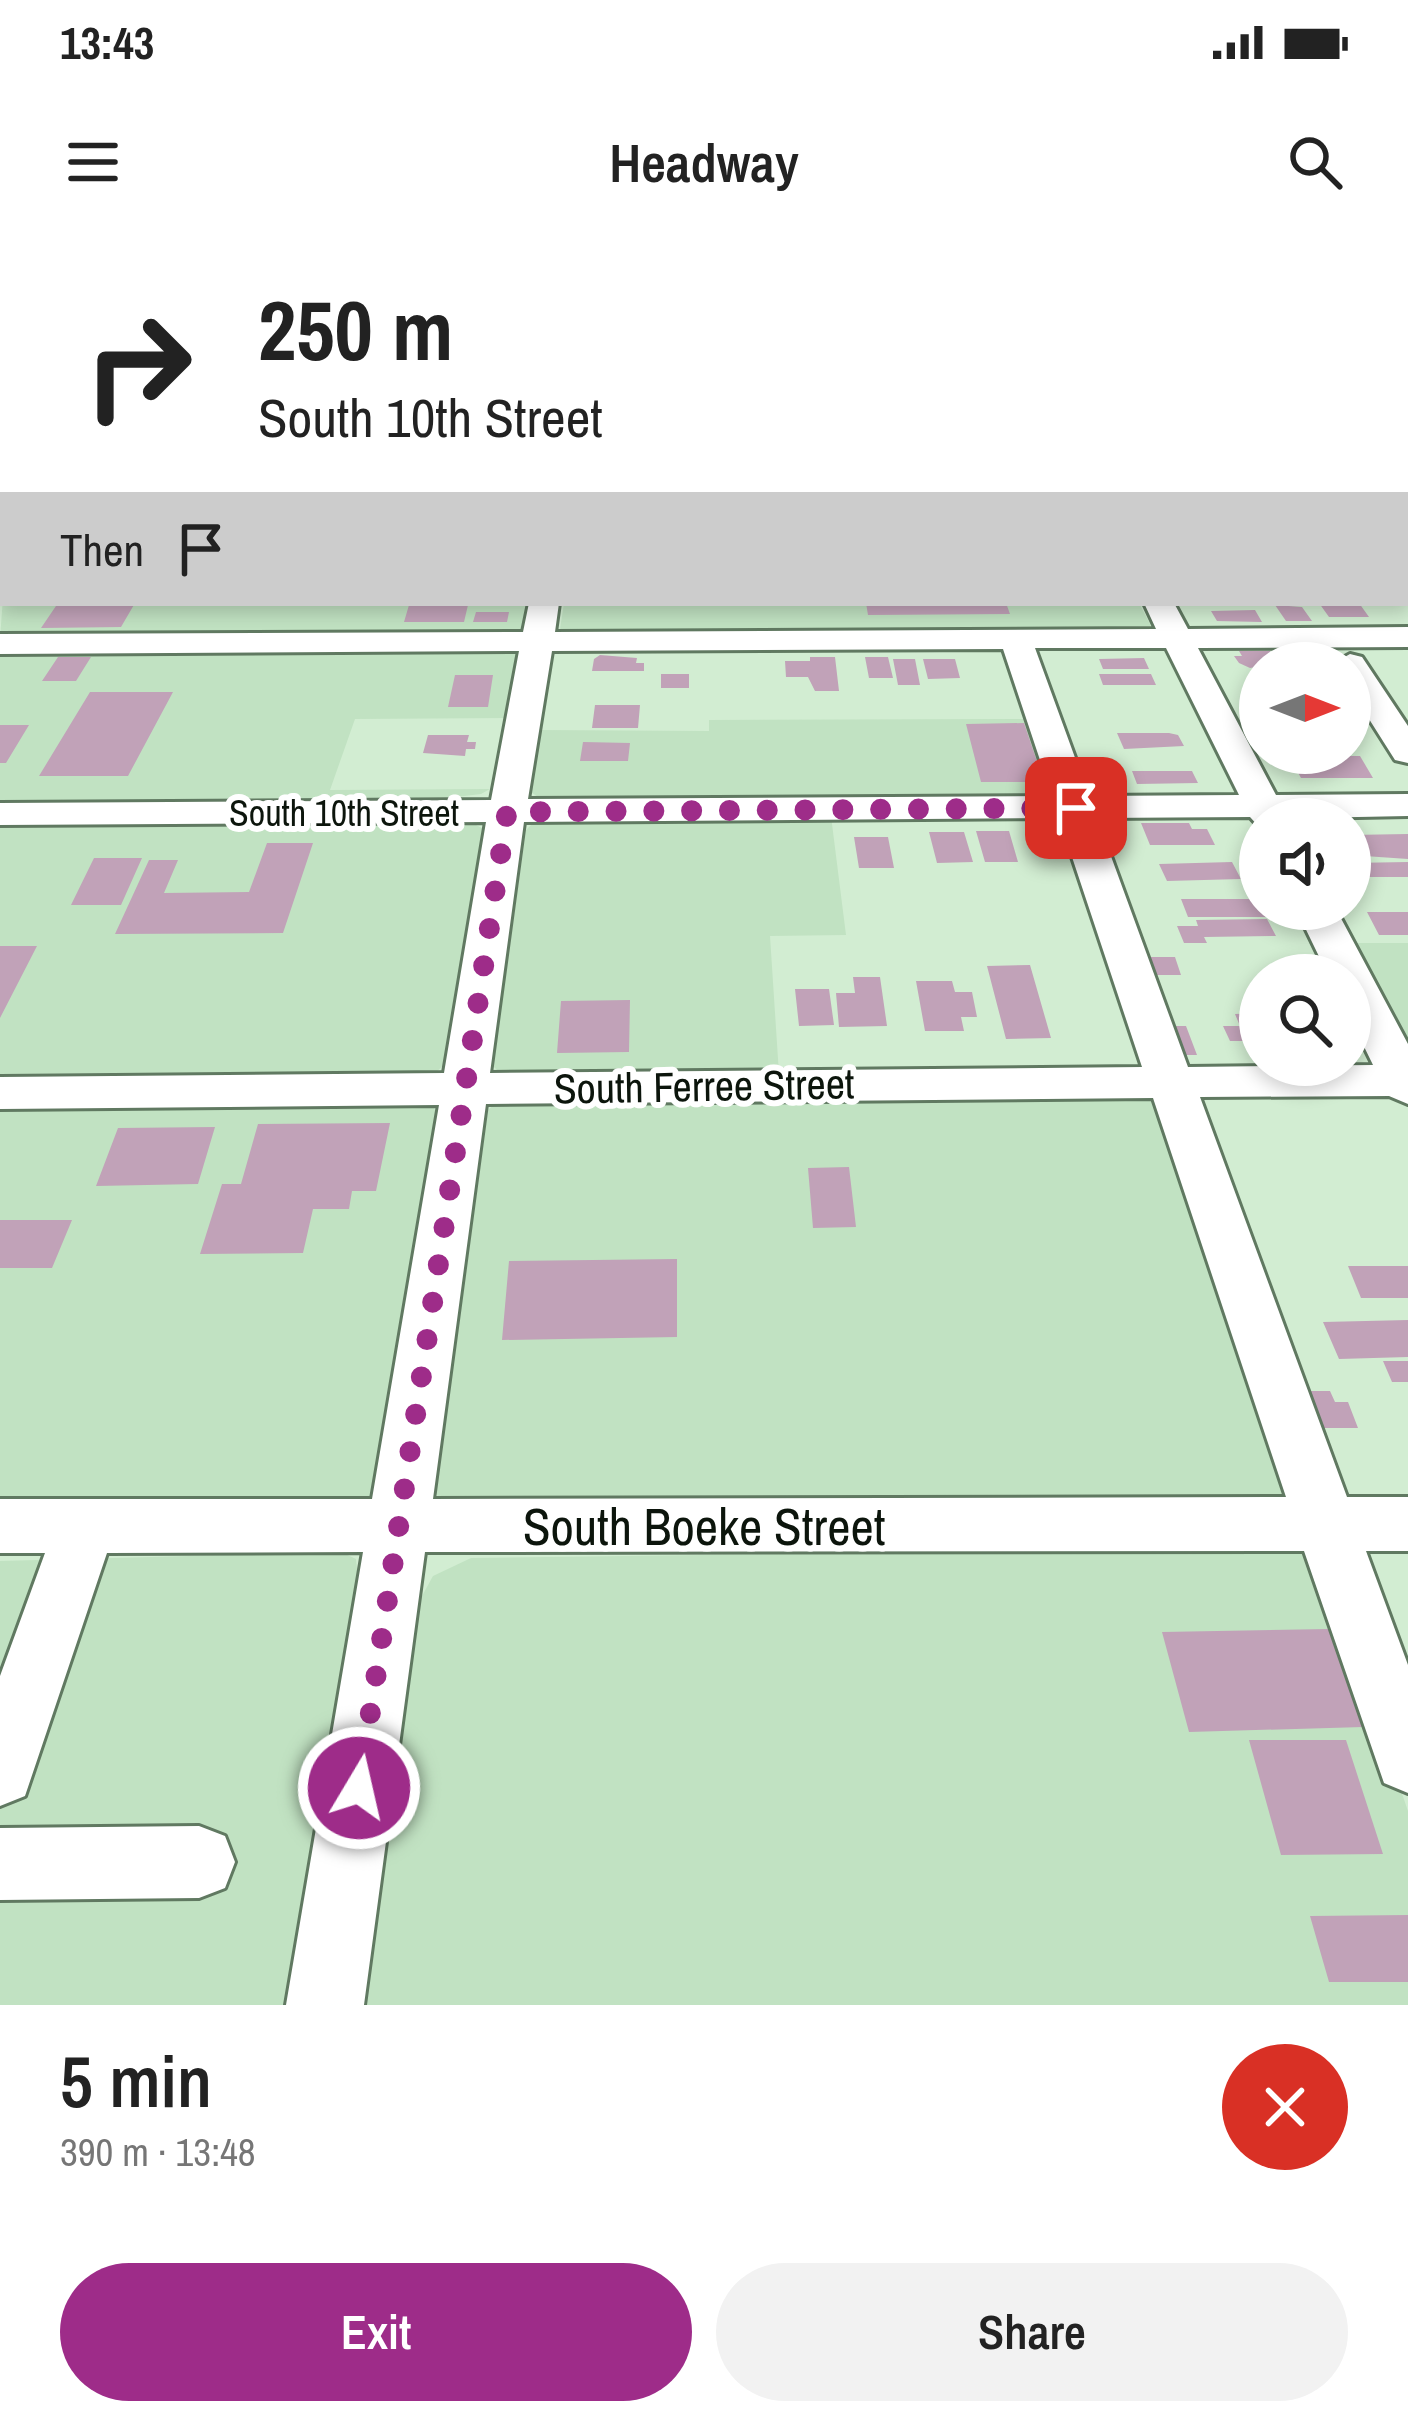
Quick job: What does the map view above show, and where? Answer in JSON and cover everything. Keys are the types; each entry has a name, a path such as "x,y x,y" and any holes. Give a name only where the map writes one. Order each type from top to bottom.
{"street":[{"path":"836,606 842,639"},
{"path":"1160,606 1259,798"},
{"path":"1311,606 1335,642"},
{"path":"325,2005 507,812 542,621"},
{"path":"0,644 542,621 842,639 1176,638 1239,644"},
{"path":"1371,647 1408,637"},
{"path":"1015,638 1408,1759"},
{"path":"1371,686 1395,713 1408,752"},
{"name":"South 10th Street","path":"1371,807 1408,805"},
{"name":"South 10th Street","path":"0,814 1076,808 1239,811"},
{"path":"1371,996 1407,1083"},
{"name":"South Ferree Street","path":"0,1093 1407,1083"},
{"name":"South Boeke Street","path":"0,1526 1408,1523"},
{"path":"0,1772 85,1526"},
{"path":"0,1864 199,1862"}],"shaded area":[{"path":"2,606 532,606 528,627 521,633 0,638"},
{"path":"564,606 1141,606 1151,626 566,633 560,629"},
{"path":"0,649 511,649 523,654 513,718 355,719 330,790 490,789 481,794 397,804 136,807 0,803"},
{"path":"1033,719 1063,797 543,800 529,791 538,730 709,731 709,720"},
{"path":"831,816 846,935 770,936 779,1074 523,1076 500,1073 493,1066 526,830 532,824"},
{"path":"0,820 470,822 484,829 444,1065 434,1074 0,1081"},
{"path":"1356,943 1408,943 1408,1039 1371,971 1371,954 1362,954"},
{"path":"1164,1095 1300,1501 444,1508 436,1493 488,1110 497,1102"},
{"path":"422,1099 433,1105 438,1118 370,1500 0,1514 0,1106"},
{"path":"1317,1547 1408,1811 1408,2005 361,2005 416,1607 433,1576 471,1558"},
{"path":"341,1552 356,1559 359,1587 284,2005 0,2005 0,1561"}],"building":[{"path":"56,606 133,606 121,627 41,628"},
{"path":"409,606 468,606 464,622 404,622"},
{"path":"866,606 1007,606 1010,614 868,615"},
{"path":"1276,606 1302,607 1312,621 1286,621"},
{"path":"1321,606 1361,606 1369,617 1329,617"},
{"path":"1255,610 1262,622 1217,621 1211,611"},
{"path":"476,612 509,612 507,622 473,622"},
{"path":"600,655 637,658 636,663 644,663 644,671 592,671"},
{"path":"58,657 91,657 76,681 42,681"},
{"path":"810,657 835,657 839,691 815,691 808,677 786,677 785,661 810,661"},
{"path":"865,657 888,657 893,678 869,678"},
{"path":"1144,658 1149,669 1103,669 1099,659"},
{"path":"893,659 915,659 920,685 898,685"},
{"path":"923,659 955,659 960,678 928,679"},
{"path":"661,674 689,674 689,688 661,688"},
{"path":"1099,674 1151,674 1156,685 1103,685"},
{"path":"455,675 493,675 488,707 448,707"},
{"path":"90,692 173,692 128,776 39,776"},
{"path":"595,705 640,705 638,728 592,728"},
{"path":"1024,723 1044,782 981,782 966,724"},
{"path":"0,725 29,725 6,763 0,763"},
{"path":"1117,733 1169,733 1178,735 1184,746 1124,749"},
{"path":"428,735 469,735 467,742 476,742 475,749 466,749 465,756 423,753"},
{"path":"583,742 630,743 628,761 580,761"},
{"path":"1132,771 1192,771 1198,783 1137,784"},
{"path":"1299,774 1371,774 1373,778 1301,778"},
{"path":"1141,823 1189,823 1192,829 1207,829 1215,845 1150,845"},
{"path":"976,831 1009,831 1018,862 985,862"},
{"path":"929,832 964,832 973,862 937,863"},
{"path":"1408,834 1408,859 1371,856 1371,835"},
{"path":"854,837 888,837 894,868 859,868"},
{"path":"267,843 313,843 283,933 115,934 149,860 178,860 164,893 249,892"},
{"path":"94,858 142,858 121,905 71,905"},
{"path":"1232,862 1239,879 1167,881 1159,864"},
{"path":"1408,862 1408,877 1371,877 1371,863"},
{"path":"1181,899 1239,899 1239,917 1188,917"},
{"path":"1371,912 1408,912 1408,935 1379,935"},
{"path":"1239,919 1239,930 1273,930 1276,936 1204,937 1207,943 1184,943 1177,926 1198,926 1196,920"},
{"path":"0,946 37,946 0,1018"},
{"path":"1147,957 1175,957 1181,975 1153,975"},
{"path":"1030,965 1051,1038 1006,1039 987,966"},
{"path":"853,977 880,977 887,1026 839,1027 836,993 855,993"},
{"path":"916,981 952,981 955,992 972,992 977,1017 961,1017 964,1031 925,1031"},
{"path":"795,989 829,989 834,1025 799,1026"},
{"path":"630,1000 629,1052 557,1053 561,1001"},
{"path":"1164,1026 1186,1026 1197,1055 1175,1055"},
{"path":"1223,1026 1239,1026 1239,1041 1230,1041"},
{"path":"390,1123 376,1191 352,1191 349,1209 313,1209 303,1253 200,1254 222,1184 241,1184 258,1124"},
{"path":"215,1127 198,1184 96,1186 118,1128"},
{"path":"849,1167 856,1227 813,1228 808,1168"},
{"path":"0,1220 72,1220 52,1268 0,1268"},
{"path":"677,1259 677,1337 502,1340 509,1261"},
{"path":"1348,1266 1408,1266 1408,1298 1361,1298"},
{"path":"1408,1320 1408,1357 1339,1359 1323,1322"},
{"path":"1383,1361 1408,1361 1408,1382 1392,1382"},
{"path":"1302,1391 1330,1391 1335,1402 1348,1402 1358,1428 1316,1428"},
{"path":"1329,1629 1363,1727 1189,1732 1162,1632"},
{"path":"1249,1740 1346,1740 1383,1854 1281,1855"},
{"path":"1408,1915 1408,1982 1329,1982 1310,1916"}],"route":[{"path":"359,1788 507,812 1076,808"}]}
